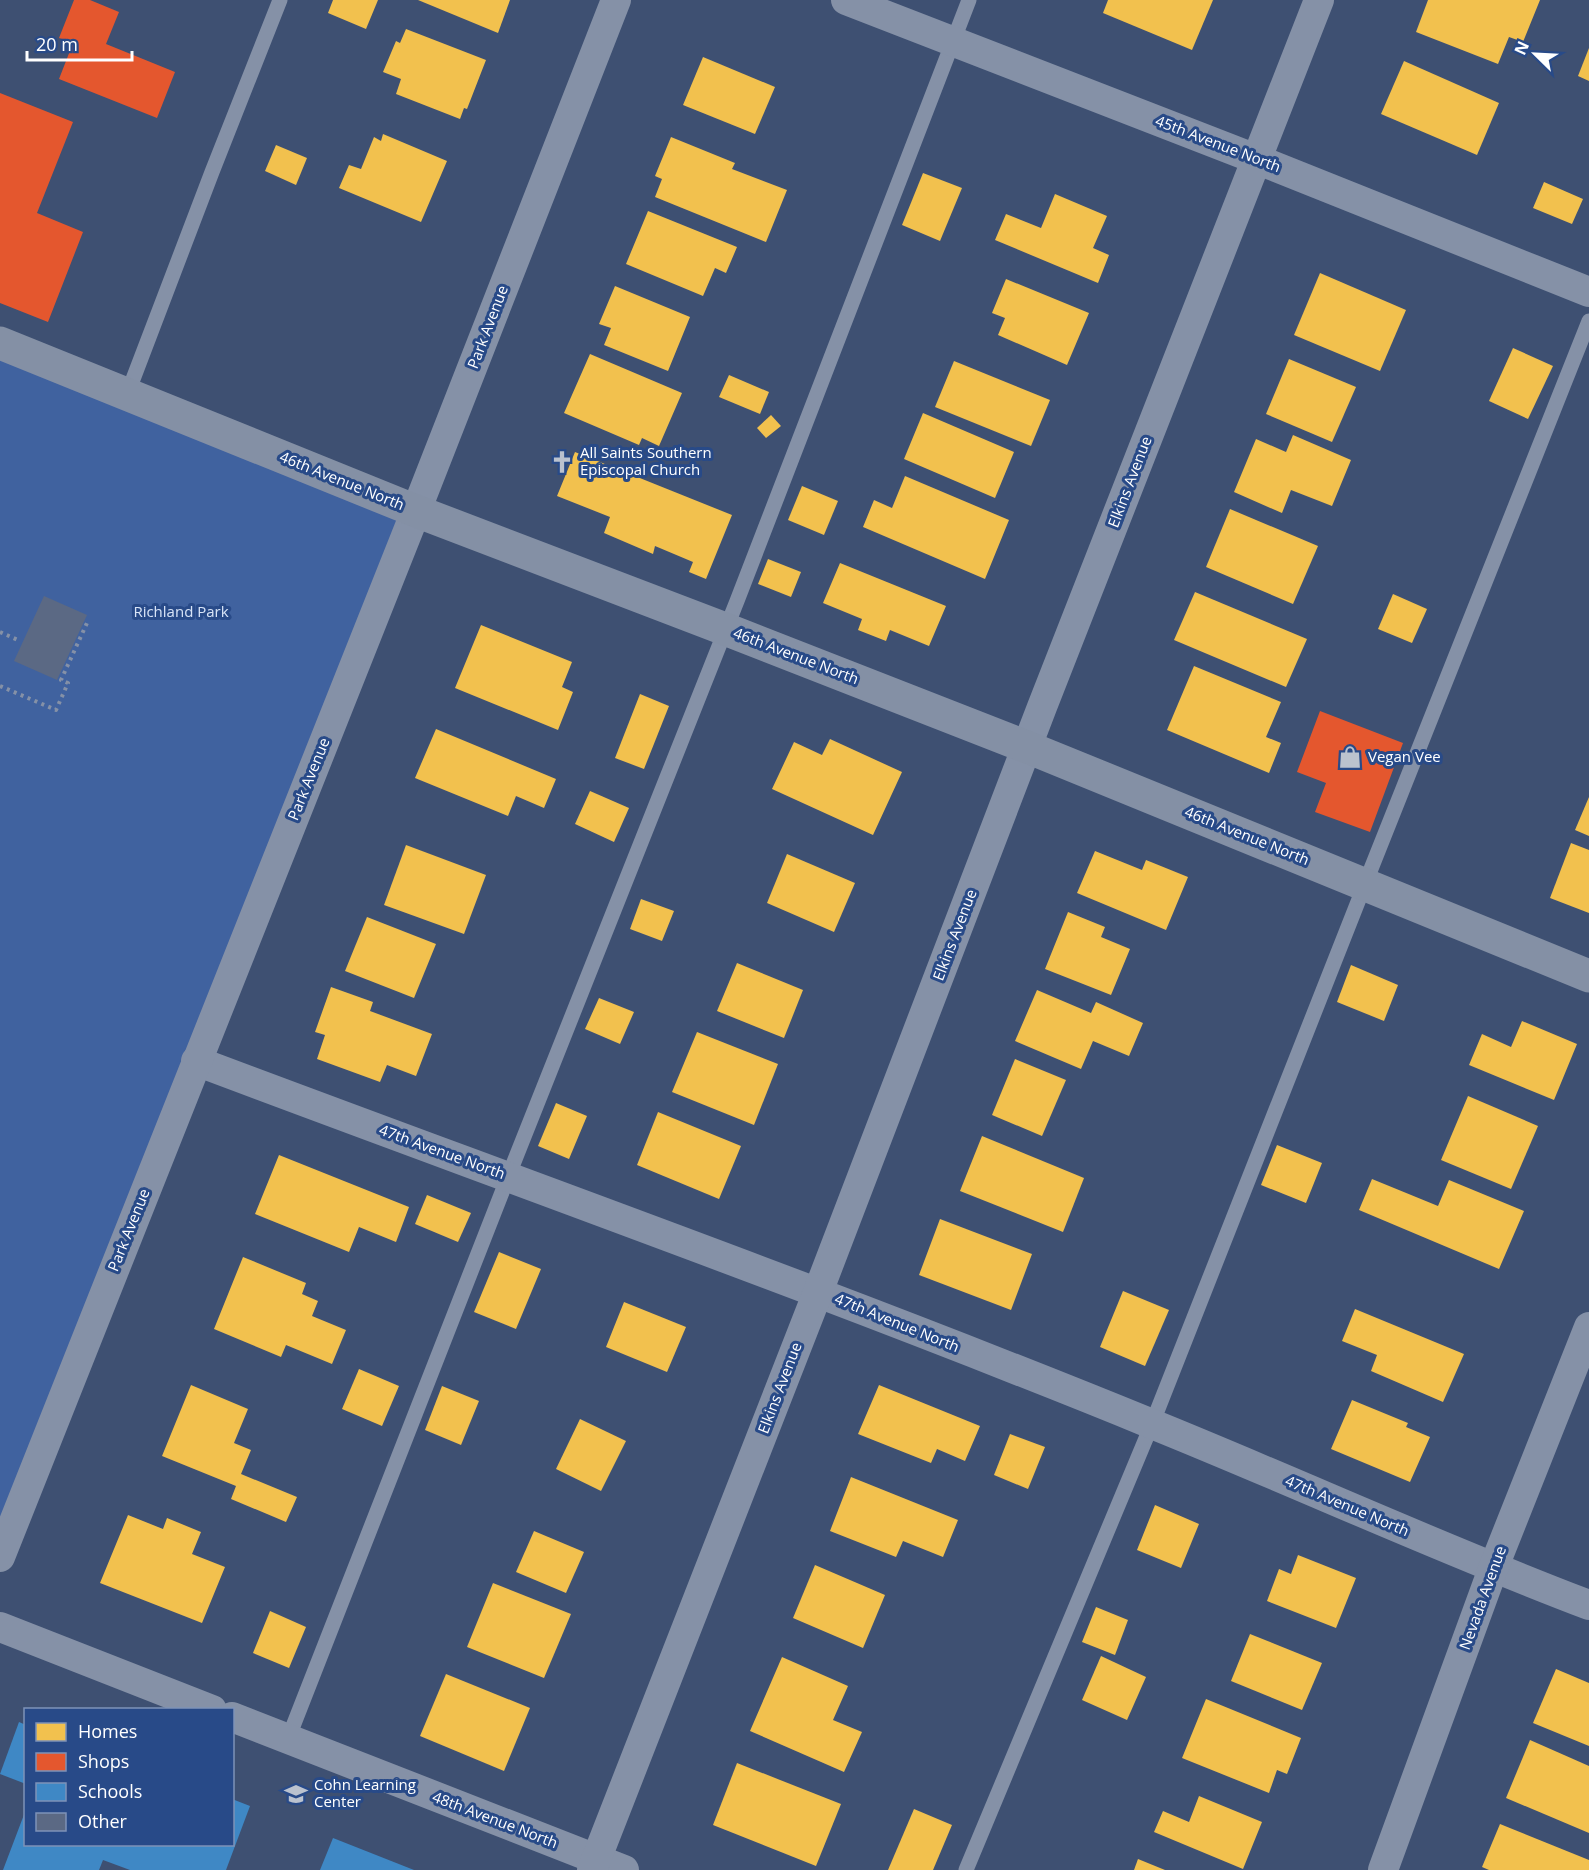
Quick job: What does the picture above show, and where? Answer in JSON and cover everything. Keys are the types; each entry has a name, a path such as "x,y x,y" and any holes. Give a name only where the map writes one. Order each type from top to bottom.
{"main road":[{"name":"46th Avenue North","path":"0,343 416,510 1027,747 1589,976"}],"street":[{"name":"Park Avenue","path":"0,1557 616,0"},
{"name":"45th Avenue North","path":"846,0 1256,159 1589,292"},
{"name":"Elkins Avenue","path":"594,1864 1318,0"},
{"name":"47th Avenue North","path":"196,1061 818,1292 1152,1424 1494,1569 1589,1605"},
{"name":"Nevada Avenue","path":"1383,1870 1494,1569 1589,1327"},
{"path":"0,1627 207,1708"},
{"name":"48th Avenue North","path":"234,1718 594,1864 624,1870"}],"lane":[{"path":"127,395 280,0"},
{"path":"288,1739 725,629 969,0"},
{"path":"966,1870 1152,1424 1589,321"}],"path":[{"path":"0,686 56,710 68,683 61,680 87,623"},
{"path":"0,632 18,640"}],"green space":[{"name":"Richland Park","path":"0,343 416,511 0,1559"}],"building: Homes":[{"path":"333,0 378,0 366,29 328,13"},
{"path":"418,0 510,0 498,33"},
{"path":"1108,0 1213,0 1192,50 1103,13"},
{"path":"1428,0 1540,0 1523,42 1509,37 1498,64 1416,32"},
{"path":"406,29 486,60 467,109 464,108 460,119 396,94 401,79 383,72 396,41 400,43"},
{"path":"1589,48 1589,81 1578,76"},
{"path":"703,57 775,87 755,134 683,105"},
{"path":"1404,61 1499,103 1477,155 1381,114"},
{"path":"383,134 447,161 421,222 339,188 349,165 361,169 374,137 381,141"},
{"path":"671,137 735,163 732,169 787,190 766,242 655,197 662,179 655,176"},
{"path":"276,145 307,158 296,185 265,171"},
{"path":"923,173 962,188 940,241 902,225"},
{"path":"1544,182 1583,199 1572,224 1533,208"},
{"path":"1055,194 1107,216 1093,248 1109,255 1098,283 995,240 1006,214 1041,228"},
{"path":"648,211 737,247 726,273 715,268 703,296 626,264"},
{"path":"1320,273 1406,310 1380,371 1294,335"},
{"path":"1006,279 1089,313 1067,365 998,335 1005,318 992,313"},
{"path":"615,286 690,317 668,371 604,345 611,328 599,324"},
{"path":"1513,348 1553,366 1528,419 1489,401"},
{"path":"590,354 682,393 659,446 642,438 639,445 564,413"},
{"path":"1289,359 1356,387 1332,442 1266,414"},
{"path":"954,361 1050,400 1031,446 935,407"},
{"path":"729,375 769,392 760,414 719,397"},
{"path":"923,413 1014,452 995,498 904,459"},
{"path":"771,415 781,426 766,438 757,428"},
{"path":"1293,435 1351,460 1332,506 1291,490 1282,513 1234,492 1256,439 1286,452"},
{"path":"575,452 732,515 706,579 689,572 693,562 655,546 653,554 604,533 610,517 557,496"},
{"path":"905,476 1009,520 985,579 863,527 874,500 892,508"},
{"path":"802,486 838,501 824,535 788,520"},
{"path":"1230,509 1318,546 1293,604 1206,567"},
{"path":"768,559 801,572 791,597 758,584"},
{"path":"840,563 946,606 929,646 890,630 886,641 858,630 862,619 823,603"},
{"path":"1195,592 1307,639 1286,687 1174,640"},
{"path":"1393,594 1427,609 1412,643 1378,629"},
{"path":"481,625 572,662 562,687 573,692 558,730 455,688"},
{"path":"1194,666 1281,702 1266,737 1281,743 1269,773 1167,730"},
{"path":"640,694 669,706 644,769 615,758"},
{"path":"436,729 556,779 544,808 516,796 508,816 415,778"},
{"path":"830,739 902,772 873,835 772,789 794,742 822,755"},
{"path":"590,791 629,808 614,842 575,824"},
{"path":"1589,797 1589,836 1575,830"},
{"path":"1571,843 1589,850 1589,913 1550,898"},
{"path":"406,845 486,875 464,934 384,905"},
{"path":"1095,851 1142,870 1146,860 1188,877 1166,930 1077,893"},
{"path":"787,854 855,883 834,932 767,903"},
{"path":"641,899 674,911 662,941 630,929"},
{"path":"1068,912 1105,927 1101,937 1130,949 1111,995 1045,969"},
{"path":"367,917 436,944 414,998 345,971"},
{"path":"737,963 803,990 784,1038 717,1011"},
{"path":"1351,965 1398,985 1384,1021 1337,1002"},
{"path":"331,987 373,1002 370,1011 432,1034 416,1076 387,1065 380,1082 317,1059 325,1035 315,1032"},
{"path":"1037,990 1091,1013 1096,1002 1143,1023 1129,1056 1093,1041 1081,1069 1015,1041"},
{"path":"599,998 634,1012 620,1044 585,1029"},
{"path":"1522,1021 1577,1044 1554,1100 1469,1065 1482,1034 1511,1047"},
{"path":"697,1032 778,1064 754,1125 672,1092"},
{"path":"1015,1059 1066,1080 1042,1136 992,1115"},
{"path":"1468,1096 1538,1126 1511,1189 1441,1160"},
{"path":"556,1103 587,1116 569,1159 538,1146"},
{"path":"658,1112 741,1146 719,1199 637,1165"},
{"path":"982,1136 1084,1178 1063,1232 960,1191"},
{"path":"1277,1145 1322,1163 1306,1203 1261,1185"},
{"path":"279,1155 409,1207 396,1242 359,1227 349,1252 255,1214"},
{"path":"1372,1179 1438,1206 1449,1180 1524,1211 1499,1269 1359,1210"},
{"path":"427,1195 471,1213 458,1242 415,1224"},
{"path":"940,1219 1032,1254 1011,1310 919,1275"},
{"path":"499,1252 541,1269 516,1329 474,1312"},
{"path":"243,1257 306,1283 302,1294 318,1301 312,1316 346,1330 332,1364 286,1345 281,1357 214,1329"},
{"path":"1123,1291 1169,1310 1145,1366 1100,1347"},
{"path":"624,1302 686,1327 667,1372 606,1347"},
{"path":"1355,1309 1464,1354 1443,1402 1371,1371 1377,1355 1342,1341"},
{"path":"359,1369 399,1386 382,1426 342,1409"},
{"path":"191,1385 248,1409 234,1443 251,1450 241,1474 297,1497 286,1522 231,1499 236,1486 162,1456"},
{"path":"879,1385 980,1426 965,1461 937,1449 931,1463 858,1434"},
{"path":"442,1386 479,1401 461,1445 425,1430"},
{"path":"1352,1400 1408,1423 1406,1427 1430,1437 1410,1482 1331,1449"},
{"path":"580,1419 626,1441 601,1491 556,1469"},
{"path":"1010,1434 1045,1447 1028,1489 994,1475"},
{"path":"851,1477 958,1520 943,1557 903,1541 896,1557 830,1531"},
{"path":"1155,1505 1199,1524 1181,1568 1137,1550"},
{"path":"128,1515 163,1529 167,1518 201,1532 192,1554 225,1567 202,1623 100,1583"},
{"path":"534,1531 584,1552 566,1593 516,1572"},
{"path":"1298,1555 1356,1578 1336,1628 1267,1601 1279,1569 1291,1574"},
{"path":"815,1565 885,1595 863,1648 793,1618"},
{"path":"493,1583 571,1614 544,1678 467,1647"},
{"path":"1096,1607 1128,1620 1115,1655 1082,1642"},
{"path":"270,1611 306,1627 289,1668 253,1653"},
{"path":"1250,1634 1322,1663 1302,1710 1231,1681"},
{"path":"1101,1656 1146,1677 1127,1720 1082,1700"},
{"path":"782,1657 848,1686 833,1720 862,1732 844,1772 750,1731"},
{"path":"1556,1669 1589,1683 1589,1746 1533,1723"},
{"path":"446,1674 530,1708 504,1771 420,1736"},
{"path":"1206,1699 1301,1738 1287,1774 1277,1770 1269,1793 1182,1758"},
{"path":"1530,1740 1589,1766 1589,1833 1506,1798"},
{"path":"737,1763 841,1804 816,1866 713,1825"},
{"path":"1199,1796 1262,1822 1243,1869 1154,1832 1163,1811 1189,1822"},
{"path":"914,1809 952,1825 933,1870 888,1870"},
{"path":"1500,1824 1589,1860 1589,1870 1489,1870 1482,1867"},
{"path":"1138,1859 1165,1870 1134,1870"}],"building: Shops":[{"path":"74,0 90,0 119,12 106,44 175,72 157,118 59,79 73,43 59,38"},
{"path":"0,93 73,122 37,213 83,232 48,322 0,303"},
{"name":"Vegan Vee","path":"1320,711 1403,743 1370,832 1315,812 1326,783 1297,772"}],"building: Schools":[{"path":"19,1722 24,1724 24,1783 0,1774"},
{"path":"234,1800 250,1806 226,1870 130,1870 103,1860 99,1870 3,1870 24,1815 24,1846 234,1846"},
{"path":"333,1838 414,1870 320,1870"}],"building: Other":[{"path":"44,596 87,615 57,680 14,661"}],"place":[{"name":"All Saints Southern Episcopal Church","path":"562,462"},
{"name":"Vegan Vee","path":"1350,757"},
{"name":"Cohn Learning Center","path":"296,1794"}]}
